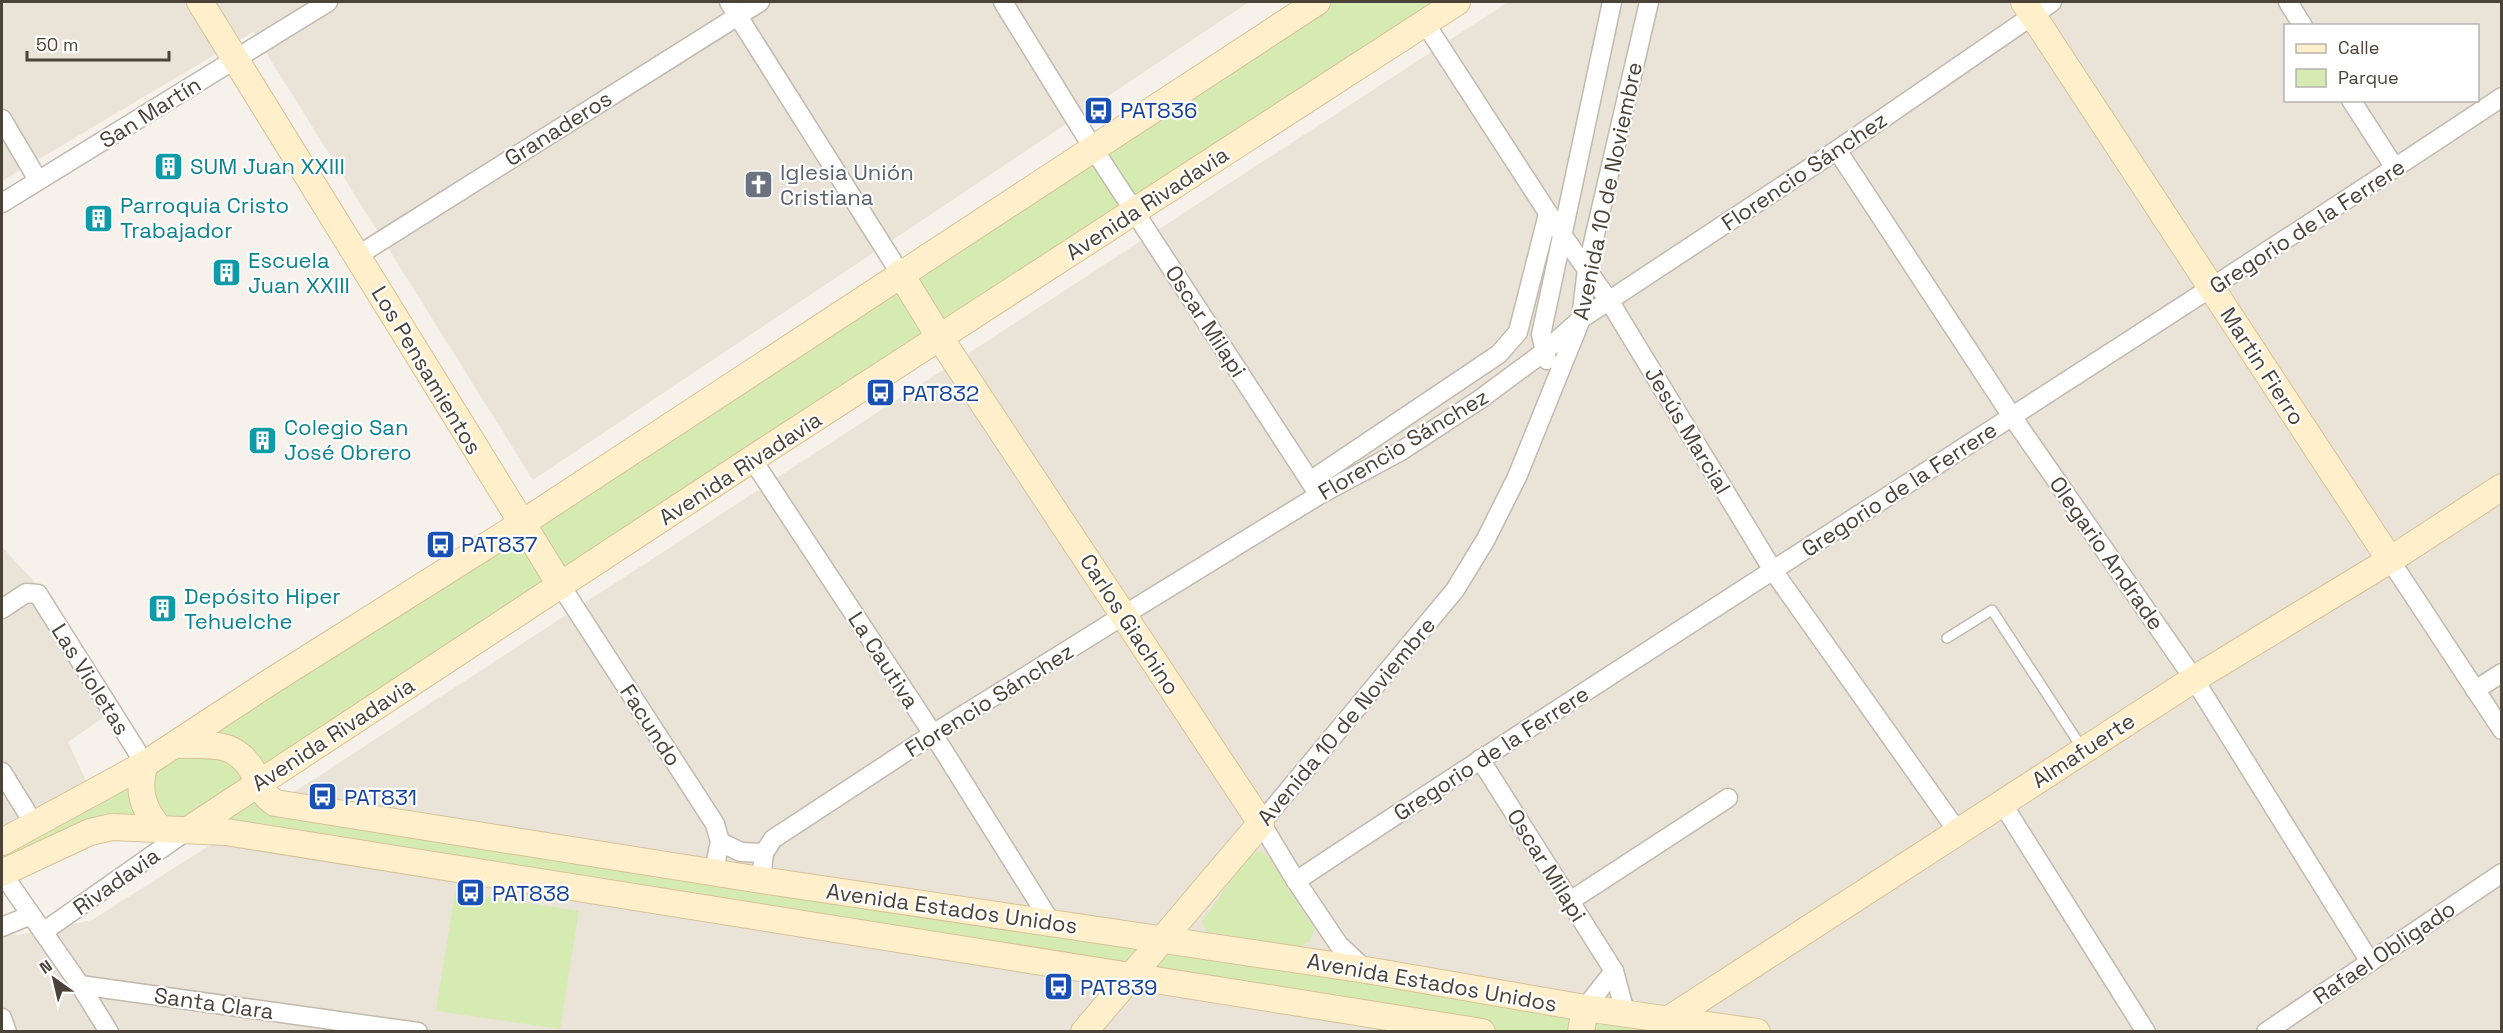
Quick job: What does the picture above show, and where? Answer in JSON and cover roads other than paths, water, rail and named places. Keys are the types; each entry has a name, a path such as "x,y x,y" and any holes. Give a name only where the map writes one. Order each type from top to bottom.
{"main road":[{"name":"Los Pensamientos","path":"200,2 561,586"},
{"path":"2,842 145,764 270,682 521,524 900,273 1317,2"},
{"name":"Avenida Rivadavia","path":"188,830 752,459 1457,2"},
{"name":"Martin Fierro","path":"2036,6 2212,288 2390,560"},
{"name":"Carlos Giachino","path":"900,273 940,338 1261,824"},
{"name":"Almafuerte","path":"1660,1025 2194,679 2390,560 2502,487"},
{"name":"Avenida Estados Unidos","path":"174,745 222,745 238,753 250,764 267,798 275,803 714,870 761,880 1366,969 1583,1020 1757,1032"},
{"path":"145,764 140,780 141,798 148,815 159,828"},
{"name":"Avenida 10 de Noviembre","path":"1084,1032 1261,824"},
{"path":"2,873 90,832 112,828 188,830"},
{"name":"Avenida Estados Unidos","path":"188,830 226,832 758,918 1132,975 1416,1026 1482,1032"},
{"path":"708,910 714,870"},
{"path":"758,918 761,880"}],"street":[{"name":"San Martín","path":"2,202 328,2"},
{"name":"Granaderos","path":"357,255 733,8 760,2"},
{"name":"Oscar Milapi","path":"1003,2 1093,148 1315,488"},
{"name":"Avenida 10 de Noviembre","path":"1556,378 1544,352 1541,335 1612,2"},
{"name":"Avenida 10 de Noviembre","path":"1261,824 1455,590 1486,539 1517,477 1581,319 1587,269 1649,2"},
{"path":"2288,2 2302,24"},
{"name":"Florencio Sánchez","path":"764,853 773,839 1124,615 1315,488 1401,451 1479,400 1544,352 1581,319 1837,150 2036,6"},
{"path":"733,8 900,273"},
{"name":"Jesús Marcial","path":"1425,23 1548,214 1610,302 1774,572 1958,832"},
{"name":"Gregorio de la Ferrere","path":"1296,881 1480,759 1774,572 2011,415 2212,288 2502,98"},
{"path":"2352,102 2395,168"},
{"path":"2,119 38,180"},
{"name":"Olegario Andrade","path":"1837,150 2011,415 2194,679 2370,962"},
{"path":"1315,488 1499,354 1511,342 1518,332 1548,214"},
{"name":"La Cautiva","path":"752,459 933,735 1052,924"},
{"name":"Martin Fierro","path":"2390,560 2502,730"},
{"name":"Facundo","path":"561,586 715,824 720,842"},
{"name":"Las Violetas","path":"2,609 26,593 38,594 145,764"},
{"path":"2475,690 2502,673"},
{"name":"Oscar Milapi","path":"1480,759 1614,971 1623,1022"},
{"path":"2,772 34,824"},
{"path":"1570,901 1728,798"},
{"path":"2002,803 2146,1032"},
{"name":"Carlos Giachino","path":"1261,824 1339,945 1366,969"},
{"name":"Rivadavia","path":"44,932 188,830"},
{"path":"714,870 720,842 741,852 764,853 761,880"},
{"path":"2,873 81,985 109,1032"},
{"name":"Rafael Obligado","path":"2266,1032 2502,873"},
{"path":"2,927 31,915"},
{"path":"1583,1020 1614,971"},
{"name":"Santa Clara","path":"81,985 418,1032"},
{"path":"2,1018 7,1032"}],"lane":[{"path":"1947,638 1992,610 2083,750"}],"place":[{"name":"PAT836","path":"1099,110"},
{"name":"SUM Juan XXIII","path":"169,166"},
{"name":"Iglesia Unión Cristiana","path":"759,185"},
{"name":"Parroquia Cristo Trabajador","path":"99,218"},
{"name":"Escuela Juan XXIII","path":"227,273"},
{"name":"PAT832","path":"881,393"},
{"name":"Colegio San José Obrero","path":"263,440"},
{"name":"PAT837","path":"440,544"},
{"name":"Depósito Hiper Tehuelche","path":"163,609"},
{"name":"PAT831","path":"323,797"},
{"name":"PAT838","path":"471,893"},
{"name":"PAT839","path":"1059,987"}]}
